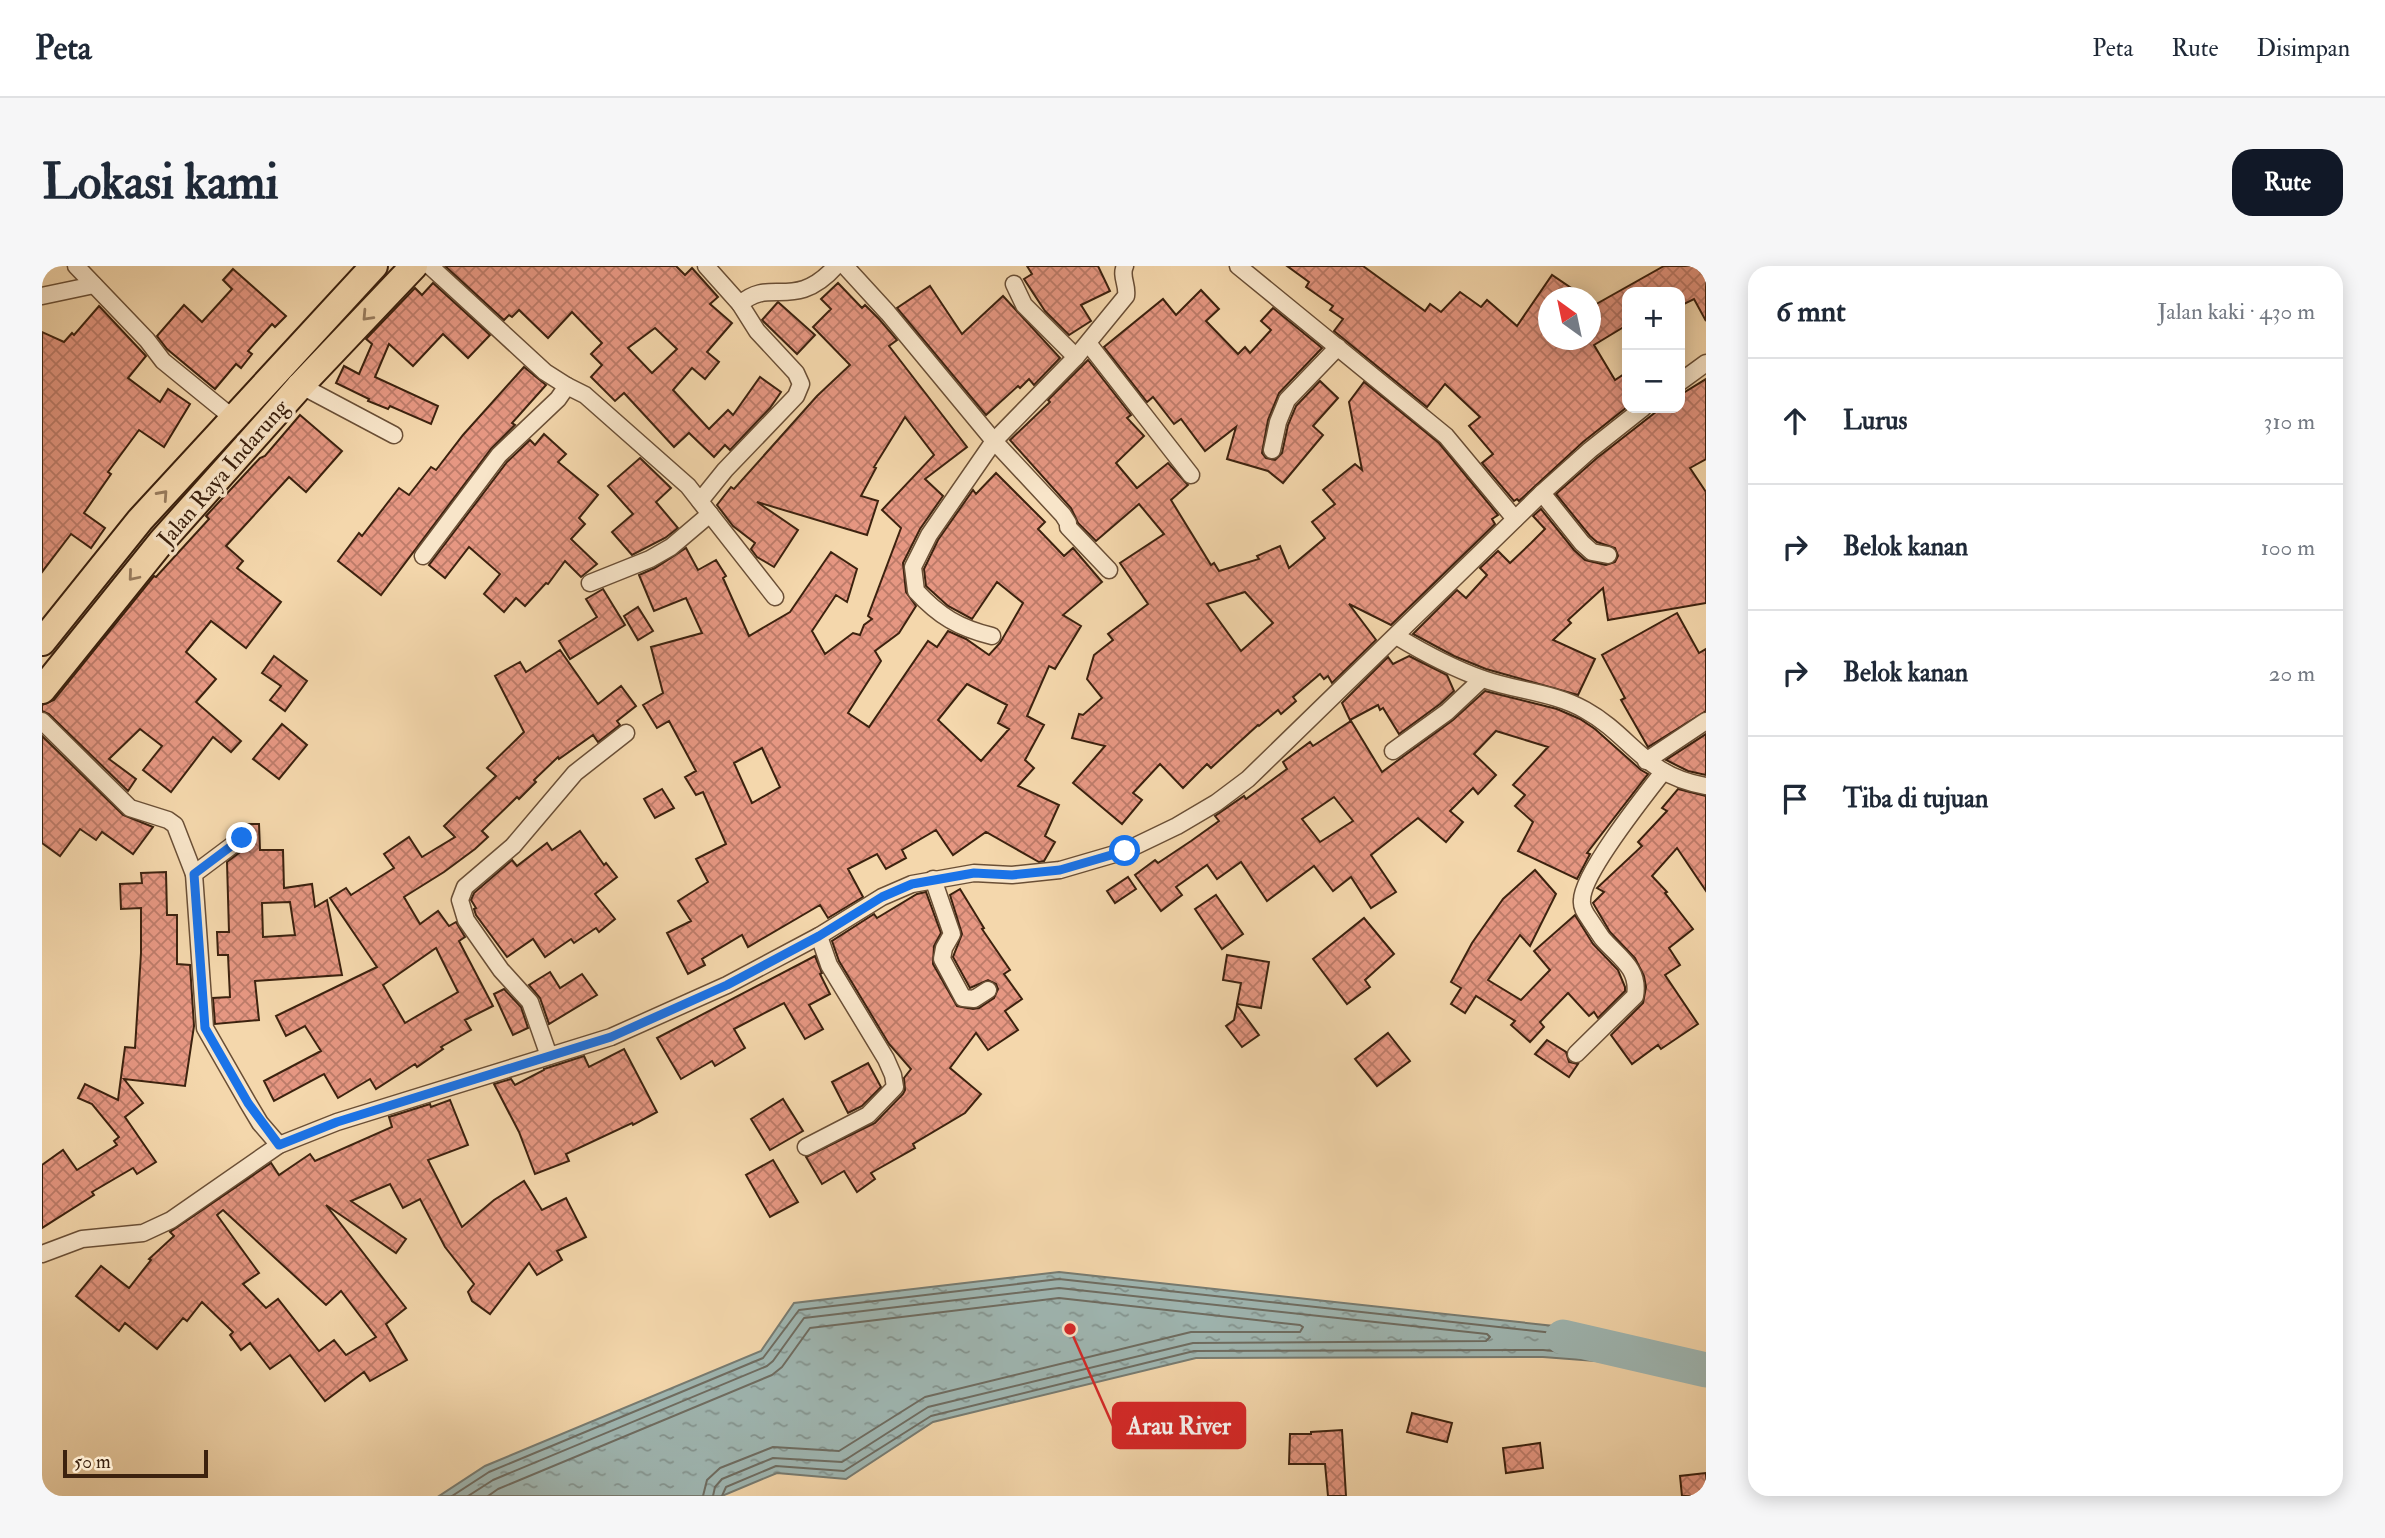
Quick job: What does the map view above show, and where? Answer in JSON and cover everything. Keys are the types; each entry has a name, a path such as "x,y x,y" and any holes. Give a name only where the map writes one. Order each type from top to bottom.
{"highway":[{"name":"Jalan Raya Indarung","path":"46,637 140,520 374,266"},
{"name":"Jalan Raya Indarung","path":"42,690 73,648 162,541 301,385 414,266"},
{"path":"46,637 73,648"}],"street":[{"path":"76,266 147,340 163,361 233,418"},
{"path":"430,266 545,372 585,395 688,486 775,597"},
{"path":"590,583 650,559 671,547 705,508 725,470 796,396 801,384 796,373 757,331 740,304 706,266"},
{"path":"740,304 751,295 766,291 805,289 827,276 836,266"},
{"path":"845,266 888,313 994,441 1063,515 1068,527 1110,570"},
{"path":"992,636 962,628 939,613 916,590 913,567 929,535 994,441 1076,357 1126,296 1128,288 1123,276 1125,266"},
{"path":"1238,266 1446,436 1515,519"},
{"path":"1014,284 1024,305 1076,357"},
{"path":"42,296 94,285"},
{"path":"1088,343 1191,475"},
{"path":"1272,450 1278,422 1287,400 1338,347"},
{"path":"1685,379 1704,369"},
{"path":"275,371 394,435"},
{"path":"423,556 499,455 558,400 567,386"},
{"path":"42,1254 82,1239 142,1233 172,1220 279,1145 337,1122 611,1037 727,985 819,936 882,897 912,884 974,873 1012,875 1060,870 1125,851 1177,826 1216,803 1248,779 1542,493 1637,413"},
{"path":"1542,493 1582,543 1592,552 1608,555"},
{"path":"1396,636 1425,654 1482,679 1551,696 1587,710 1646,761 1663,772 1693,784 1706,786"},
{"path":"1393,751 1447,712 1482,679"},
{"path":"42,721 131,808 168,820 175,825 194,874 205,1028 248,1103 279,1145"},
{"path":"1646,761 1706,721"},
{"path":"549,1056 530,1002 501,970 466,920 460,900 465,887 513,846 575,773 626,733"},
{"path":"1576,1054 1635,996 1637,984 1633,970 1602,937 1584,911 1581,900 1585,887 1629,816 1663,772"},
{"path":"194,874 242,838"},
{"path":"933,880 952,934 944,948 942,959 963,998 974,999 988,990"},
{"path":"806,1146 868,1115 895,1087 886,1059 829,965 819,936"}],"water":[{"path":"1059,1272 1610,1332 1608,1362 1543,1357 1196,1358 933,1422 846,1479 777,1473 722,1496 439,1496 485,1466 761,1351 794,1303"}],"building":[{"path":"445,266 676,266 685,275 692,268 718,297 710,304 732,323 707,352 719,362 705,379 692,368 673,390 709,429 728,410 733,415 760,377 781,392 770,408 730,450 725,445 714,457 689,433 674,447 624,393 615,401 591,377 602,365 591,354 602,343 572,312 548,338 519,310 504,320","holes":["655,328 677,349 652,373 628,348"]},
{"path":"1027,266 1098,266 1110,291 1081,305 1091,321 1069,335 1045,311 1024,279 1032,274"},
{"path":"1287,266 1363,266 1425,311 1430,304 1441,312 1460,292 1481,307 1487,300 1517,326 1538,295 1538,350 1597,350 1615,380 1622,375 1622,411 1583,442 1519,501 1514,501 1482,463 1493,454 1469,426 1480,417 1445,384 1427,407 1334,331 1343,319 1330,310 1333,306 1306,287 1309,282"},
{"path":"1664,266 1706,266 1706,321 1694,299 1685,304 1685,287 1627,287"},
{"path":"233,269 286,316 275,327 272,324 248,351 252,354 241,368 236,364 215,389 167,349 157,336 184,305 202,322 232,289 223,280"},
{"path":"1552,275 1570,287 1544,287"},
{"path":"433,283 490,335 468,358 443,334 413,366 389,344 375,377 438,406 431,424 390,406 388,409 368,401 369,399 336,383 344,366 359,374 372,344 366,339 415,288 422,295"},
{"path":"838,283 862,308 865,305 879,319 897,340 889,346 967,447 925,479 943,496 920,529 903,563 906,592 916,606 899,633 875,651 881,661 848,713 869,727 928,641 937,647 948,631 966,639 989,655 1000,643 1023,603 997,582 972,619 948,606 926,586 924,569 938,540 973,490 976,494 996,473 1045,522 1038,529 1064,556 1073,548 1102,582 1063,615 1081,626 1055,669 1049,666 1027,716 1044,725 1025,760 1034,768 1018,786 1059,805 1045,836 1055,842 1044,861 1039,862 986,832 953,855 936,830 902,850 906,858 886,869 877,854 848,869 863,897 828,918 820,905 748,947 742,935 702,959 705,965 688,974 667,933 691,921 678,901 708,882 696,859 726,844 703,792 696,795 685,777 696,771 669,721 657,728 643,705 663,693 651,647 702,633 686,598 654,611 639,575 686,548 698,570 716,560 726,576 723,578 749,636 790,612 831,552 857,569 847,602 836,595 812,631 825,654 853,633 860,635 864,625 872,619 868,616 901,528 882,510 934,455 905,417 874,467 876,468 861,496 878,501 867,535 757,502 798,530 774,567 757,557 751,549 755,543 733,526 717,505 817,396 850,365 813,327 831,309 821,299","holes":["967,684 1007,705 998,723 1009,729 981,761 938,720","762,748 780,787 752,803 734,763"]},
{"path":"930,286 962,334 1003,296 1060,358 1034,385 1029,379 986,415 897,308"},
{"path":"1201,290 1219,309 1206,321 1238,354 1245,347 1250,353 1271,330 1261,321 1273,308 1322,348 1279,393 1268,420 1262,453 1266,458 1275,460 1282,453 1288,425 1296,406 1320,381 1338,398 1313,426 1323,435 1283,483 1268,471 1227,459 1236,427 1205,451 1181,419 1174,424 1153,397 1147,402 1104,347 1163,299 1176,315"},
{"path":"1622,290 1622,328 1601,341 1601,301"},
{"path":"778,302 815,335 797,354 762,320"},
{"path":"99,306 146,356 128,378 160,402 168,389 190,404 164,447 139,430 108,472 111,474 84,513 105,528 91,548 71,534 42,572 42,332 64,342 72,333 74,335"},
{"path":"1088,360 1131,415 1127,418 1144,436 1116,463 1137,488 1168,463 1188,485 1171,500 1211,565 1214,563 1219,571 1259,559 1257,556 1280,546 1289,568 1325,538 1312,522 1335,504 1323,490 1355,464 1362,470 1349,402 1364,382 1439,443 1498,515 1492,519 1495,524 1391,625 1349,604 1376,640 1332,683 1328,676 1324,679 1320,674 1293,697 1296,701 1281,714 1278,710 1258,725 1211,768 1207,764 1183,788 1160,764 1133,793 1142,800 1122,824 1073,783 1105,746 1072,738 1079,714 1083,715 1102,698 1087,679 1094,655 1113,640 1108,634 1148,604 1120,563 1164,534 1139,504 1096,541 1078,523 1071,508 1010,440 1050,402 1048,400","holes":["1245,592 1273,623 1241,651 1207,604"]},
{"path":"524,367 546,385 512,423 515,425 491,449 381,595 338,561 359,533 362,536 399,488 409,495 431,467 436,470 463,435"},
{"path":"1706,379 1706,459 1690,468 1706,492 1706,603 1608,620 1603,588 1568,620 1571,623 1553,640 1595,659 1578,695 1486,669 1454,656 1413,634 1457,590 1466,598 1487,575 1480,568 1498,551 1510,563 1531,543 1545,529 1533,516 1541,509 1585,560 1606,565 1615,562 1618,556 1615,548 1597,542 1590,536 1556,494 1655,413 1685,413 1685,392"},
{"path":"300,415 342,451 306,492 289,477 226,546 243,561 237,568 281,602 246,648 211,621 186,652 216,679 196,702 241,741 231,752 213,737 171,792 143,770 162,746 140,729 109,759 136,779 128,791 49,714 42,711 42,705 54,700 154,576 156,577 209,519 206,516 260,458 265,456"},
{"path":"544,434 566,454 558,462 598,495 579,518 585,524 571,539 597,564 581,577 565,561 548,584 546,583 525,606 516,598 504,612 484,594 500,574 469,547 445,578 429,565 507,462 530,440 535,445"},
{"path":"640,458 671,488 656,502 678,528 632,555 612,532 633,514 608,486"},
{"path":"603,589 625,625 570,659 559,641 597,617 586,599"},
{"path":"638,607 653,631 638,640 624,616"},
{"path":"1677,613 1699,653 1706,649 1706,711 1648,747 1621,700 1625,698 1602,655"},
{"path":"560,650 598,704 621,686 636,706 617,721 620,725 598,742 593,735 559,759 558,757 519,799 517,797 482,831 488,837 475,849 404,897 420,924 438,911 449,926 456,922 465,937 459,941 493,1006 465,1020 471,1030 441,1047 443,1049 417,1067 415,1064 376,1089 370,1079 338,1098 324,1074 274,1101 264,1081 321,1051 305,1026 286,1036 276,1016 377,967 330,898 346,888 351,895 394,868 384,854 409,837 422,857 455,837 444,826 496,776 487,768 524,732 495,676 520,662 526,672","holes":["436,948 458,992 405,1023 383,985"]},
{"path":"274,656 307,681 285,711 270,700 281,686 262,673"},
{"path":"1409,656 1447,675 1454,691 1399,734 1383,708 1380,710 1378,705 1350,720 1342,703 1388,657 1393,664"},
{"path":"1485,691 1557,709 1595,729 1648,774 1587,853 1590,854 1577,879 1518,851 1533,822 1515,806 1525,795 1513,785 1548,747 1496,731 1474,754 1496,775 1478,794 1473,788 1450,811 1463,822 1446,842 1418,818 1371,855 1396,892 1371,908 1351,877 1333,891 1314,866 1267,901 1241,862 1217,879 1207,865 1176,887 1182,895 1161,911 1135,875 1155,860 1158,863 1219,821 1215,816 1244,796 1246,799 1287,769 1283,762 1310,742 1313,746 1351,721 1382,772 1453,720","holes":["1334,797 1353,821 1320,842 1302,819"]},
{"path":"282,724 307,745 279,779 253,759"},
{"path":"1706,734 1706,775 1688,771 1666,760"},
{"path":"42,736 123,815 153,827 133,854 102,832 96,840 80,829 60,856 42,843"},
{"path":"662,789 674,808 655,818 644,799"},
{"path":"1678,789 1706,796 1706,891 1677,848 1652,876 1693,929 1669,948 1680,965 1665,975 1698,1024 1661,1049 1658,1045 1632,1064 1611,1035 1643,1003 1646,987 1644,976 1635,958 1610,932 1593,903 1604,892 1597,888 1642,846 1638,842 1667,811 1662,808"},
{"path":"241,824 259,824 260,850 283,850 284,888 312,884 315,907 327,900 342,975 255,981 259,1020 215,1024 213,998 230,997 228,955 218,955 217,932 229,932 227,862 248,846 252,837 250,831 241,828","holes":["290,902 295,935 263,937 262,903"]},
{"path":"580,831 604,865 606,863 617,877 595,894 615,919 599,932 596,928 574,943 571,939 545,957 533,939 507,957 476,915 476,908 471,900 474,893 512,860 517,866 547,843 552,850"},
{"path":"1535,870 1556,894 1530,946 1520,935 1488,980 1521,1000 1550,970 1534,951 1575,915 1593,944 1618,970 1625,991 1598,1018 1594,1012 1589,1016 1568,993 1540,1022 1544,1027 1530,1042 1511,1025 1515,1021 1476,996 1465,1013 1451,1004 1461,988 1451,982 1472,943 1503,899"},
{"path":"166,872 167,915 177,915 177,964 190,965 194,1026 185,1086 124,1079 143,1103 125,1117 156,1162 137,1174 133,1168 92,1192 94,1195 42,1228 42,1165 63,1150 77,1170 117,1145 114,1141 119,1137 92,1104 78,1098 85,1084 118,1100 125,1047 135,1048 141,908 121,909 120,884 142,883 141,873"},
{"path":"1128,877 1136,889 1115,903 1107,891"},
{"path":"960,889 984,928 982,929 1010,970 1004,974 1022,999 1005,1011 1018,1030 988,1050 976,1033 950,1068 981,1094 965,1113 913,1144 915,1148 871,1173 875,1179 857,1192 844,1171 822,1184 806,1157 875,1123 903,1094 904,1078 911,1069 889,1044 839,961 832,941 874,914 877,918 917,894 926,892 941,933 934,946 933,964 957,1006 979,1008 994,998 998,989 996,984 988,980 970,988 953,957 962,934 950,895"},
{"path":"1216,895 1243,934 1222,949 1195,909"},
{"path":"1364,918 1394,954 1365,980 1370,987 1347,1004 1313,959"},
{"path":"1227,955 1269,962 1261,1008 1237,1004 1241,983 1223,980"},
{"path":"815,956 830,994 809,1005 823,1029 805,1039 784,1003 734,1029 745,1048 715,1066 712,1061 681,1079 657,1038"},
{"path":"550,972 560,988 582,974 597,995 549,1024 540,998 529,985"},
{"path":"504,989 521,1007 528,1028 513,1035 494,994"},
{"path":"1237,1005 1259,1035 1242,1047 1226,1026 1234,1020"},
{"path":"1388,1033 1410,1061 1377,1086 1355,1059"},
{"path":"1547,1040 1566,1052 1569,1062 1578,1064 1569,1077 1535,1054"},
{"path":"624,1049 657,1112 566,1154 569,1161 535,1174 519,1132 494,1084 511,1079 515,1085 544,1069 584,1056 589,1067"},
{"path":"868,1063 881,1087 862,1106 848,1113 832,1082"},
{"path":"783,1099 803,1131 770,1150 751,1119"},
{"path":"450,1100 468,1145 428,1160 462,1227 494,1200 524,1181 542,1210 566,1198 586,1237 557,1251 562,1260 537,1275 529,1263 490,1314 472,1301 468,1292 474,1284 445,1247 420,1199 403,1208 390,1184 351,1201 406,1239 396,1253 326,1205 406,1308 386,1324 407,1360 370,1381 364,1372 325,1401 290,1355 270,1369 250,1343 241,1350 230,1335 233,1332 202,1302 187,1321 183,1318 157,1349 125,1323 119,1331 76,1296 101,1266 129,1288 151,1260 149,1259 174,1236 170,1232 271,1163 279,1175 310,1154 315,1161 392,1127 389,1117 430,1104 431,1107","holes":["223,1210 326,1305 341,1291 376,1337 346,1355 334,1340 319,1351 278,1299 266,1308 243,1284 259,1273 217,1215"]},
{"path":"773,1160 798,1202 770,1217 746,1175"},
{"path":"1412,1413 1452,1423 1447,1442 1407,1432"},
{"path":"1342,1430 1346,1496 1328,1496 1325,1464 1289,1464 1290,1434"},
{"path":"1540,1443 1543,1468 1506,1473 1503,1448"},
{"path":"1706,1473 1706,1496 1682,1496 1680,1476"}],"waterway":[{"path":"1563,1337 1706,1370"}],"place":[{"name":"Arau River","path":"1070,1329"}],"route":[{"path":"242,838 194,874 205,1028 260,1123 279,1145 337,1122 611,1037 727,985 859,914 882,897 912,884 974,873 1012,875 1060,870 1125,851"}]}
